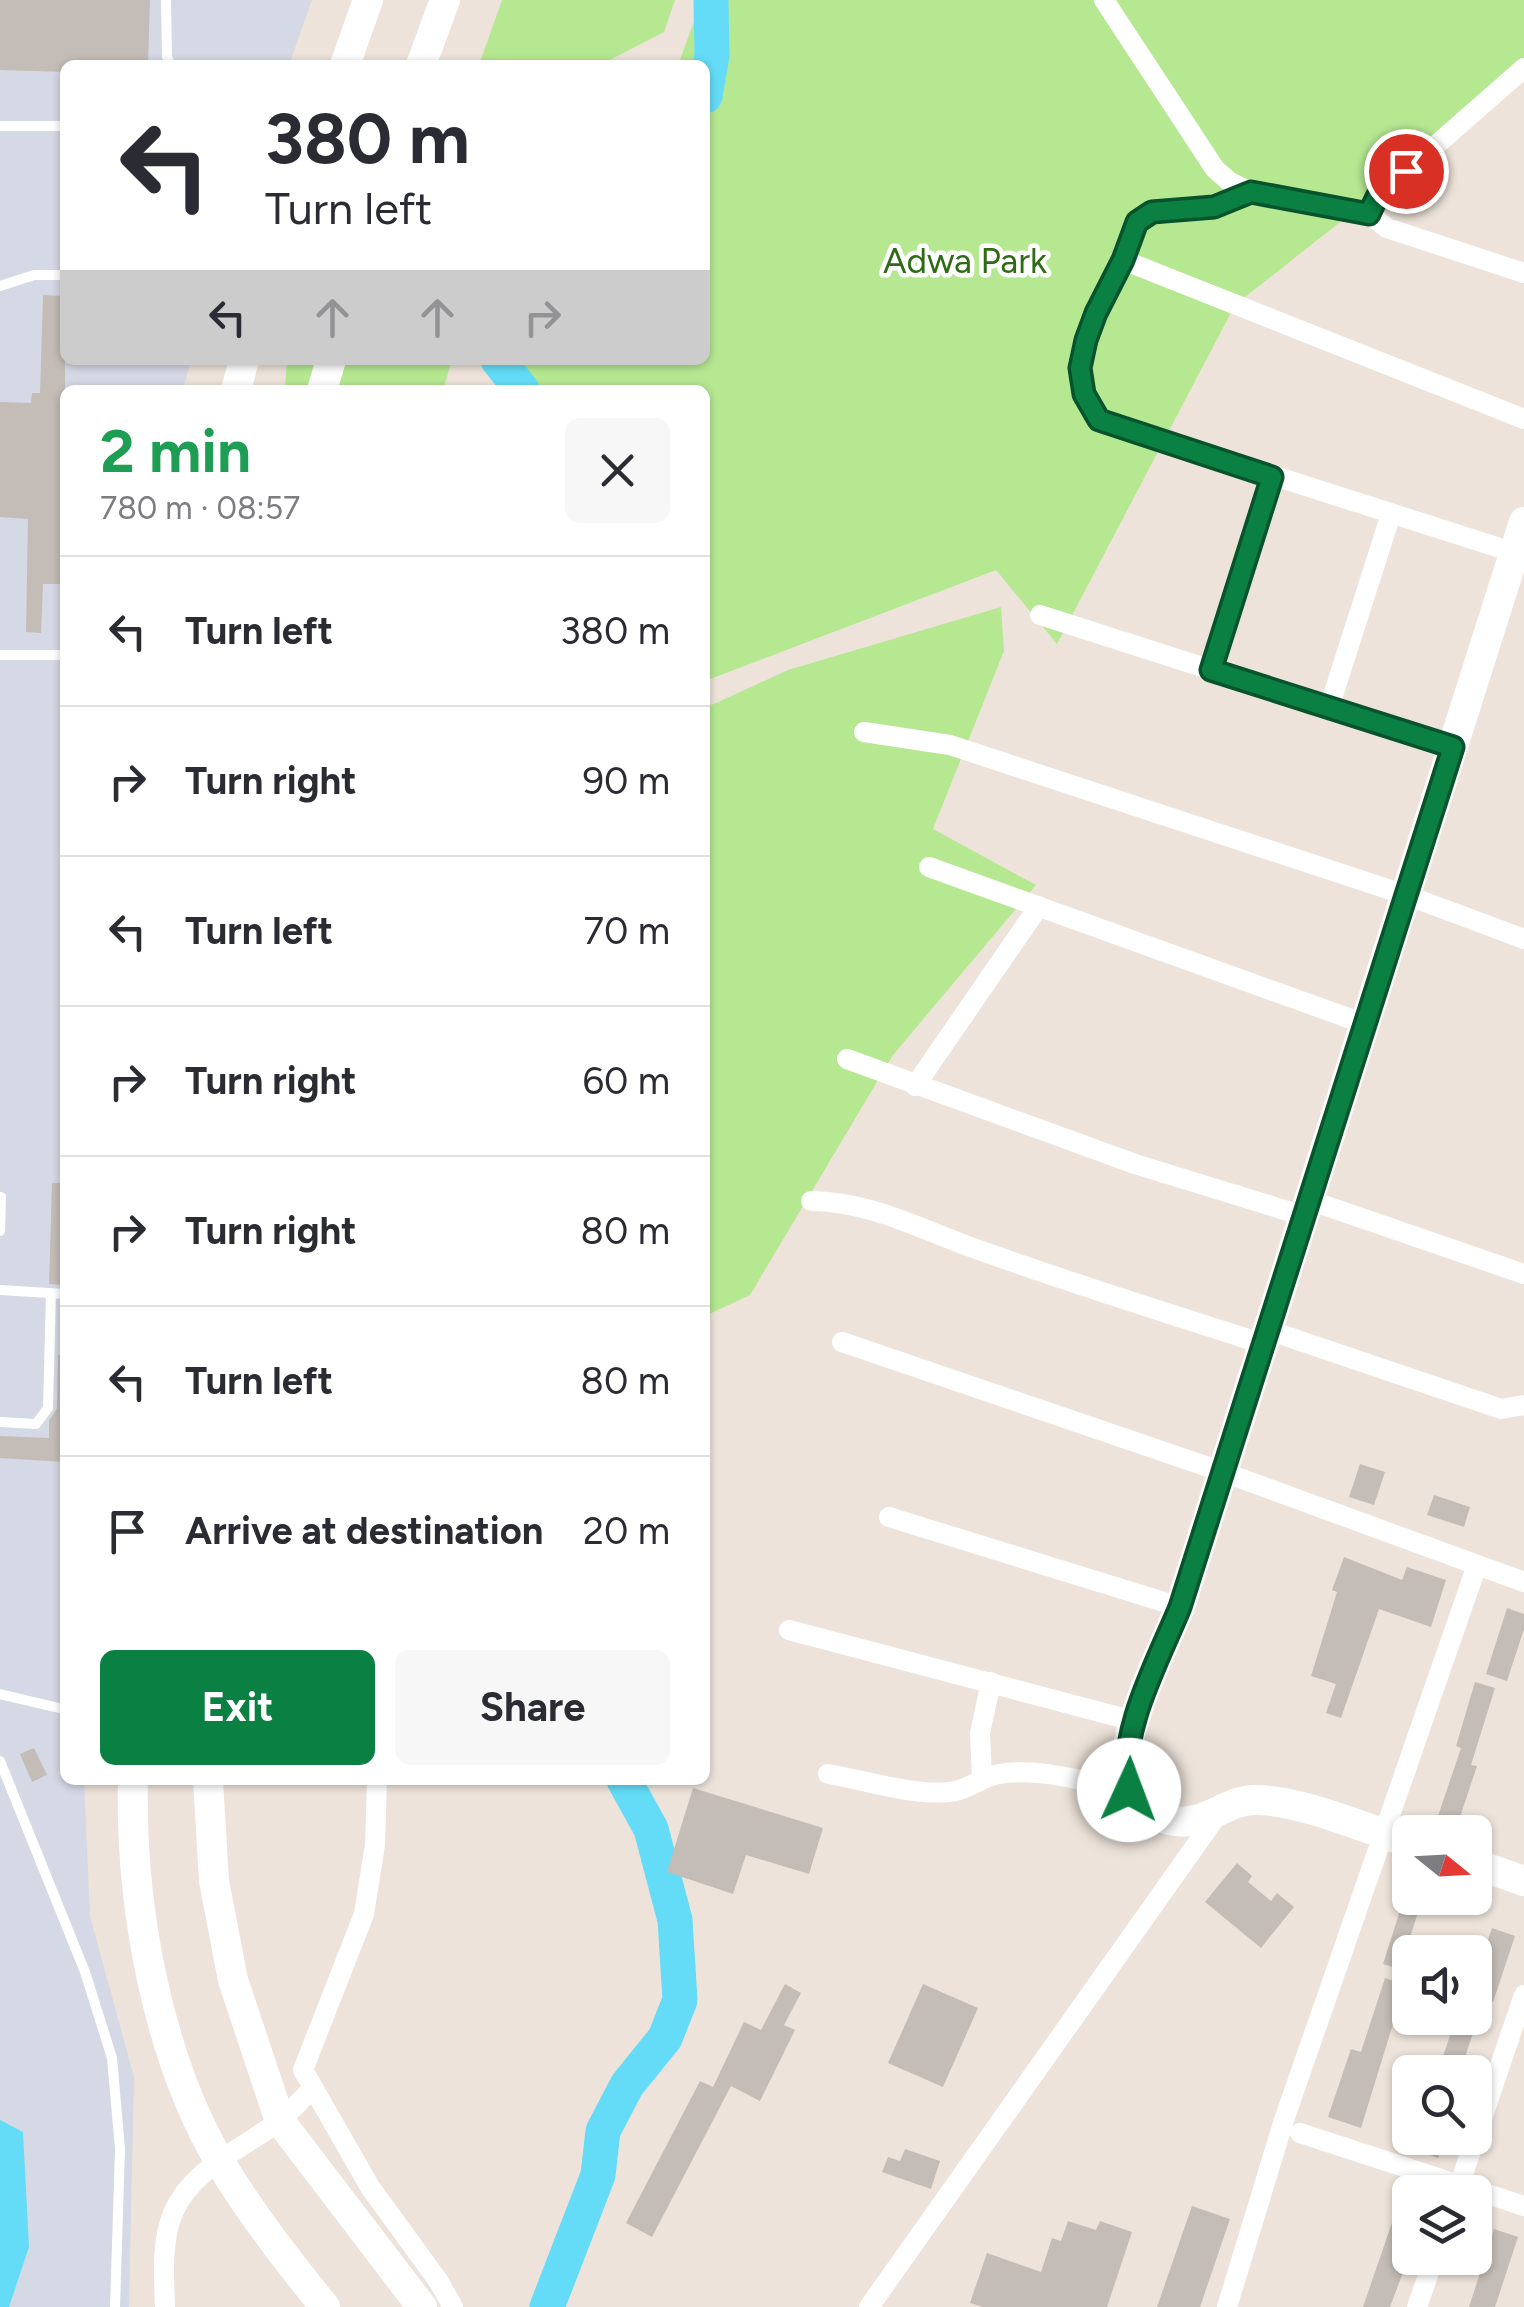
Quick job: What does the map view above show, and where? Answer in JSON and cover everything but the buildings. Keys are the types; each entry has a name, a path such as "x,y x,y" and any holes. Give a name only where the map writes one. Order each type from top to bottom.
{"street":[{"path":"346,60 368,0"},
{"path":"423,60 444,0"},
{"path":"1104,0 1215,168 1230,182 1251,192 1369,214 1386,228 1524,273"},
{"path":"1369,214 1377,197 1524,68"},
{"path":"1251,192 1214,207 1152,212 1137,222 1086,340 1080,368 1084,394 1099,420 1519,554"},
{"path":"1123,260 1524,419"},
{"path":"1211,670 1272,477"},
{"path":"1330,708 1391,514"},
{"path":"1392,1837 1254,1799 1198,1820 1169,1820 1144,1808 1129,1790 1125,1771 1134,1721 1180,1607 1453,747 1519,554 1524,522"},
{"path":"1040,615 1453,747"},
{"path":"864,732 950,745 1406,894 1524,939"},
{"path":"929,867 1365,1024"},
{"path":"916,1086 1038,906"},
{"path":"847,1059 1135,1164 1306,1208 1524,1274"},
{"path":"811,1200 835,1201 901,1220 978,1250 1500,1410 1524,1405"},
{"path":"842,1342 1222,1472 1524,1582"},
{"path":"889,1517 1180,1607"},
{"path":"1404,1815 1476,1565"},
{"path":"788,1630 1134,1721"},
{"path":"982,1778 980,1733 991,1682"},
{"path":"828,1774 933,1792 968,1789 982,1778 1003,1773 1041,1774 1129,1790"},
{"path":"133,1785 137,1897 149,1968 194,2108 220,2161 265,2232 325,2307"},
{"path":"208,1785 214,1881 233,1980 280,2121 422,2307"},
{"path":"377,1785 375,1844 364,1914 303,2070 370,2187 453,2307"},
{"path":"869,2307 1218,1814"},
{"path":"1227,2307 1284,2120 1392,1851"},
{"path":"1492,1870 1524,1881"},
{"path":"1463,2175 1524,1994"},
{"path":"165,2307 164,2259 174,2212 186,2191 220,2161 280,2121 313,2088"},
{"path":"1300,2133 1418,2175"},
{"path":"1492,2198 1524,2206"},
{"path":"1418,2307 1428,2275"}],"lane":[{"path":"166,0 168,60"},
{"path":"0,126 60,126"},
{"path":"0,286 34,275 60,275"},
{"path":"0,656 60,654"},
{"path":"0,1231 1,1197"},
{"path":"0,1290 60,1294"},
{"path":"0,1422 36,1424 48,1408 51,1293"},
{"path":"0,1694 60,1708"},
{"path":"0,1762 85,1972 112,2058 120,2149 114,2307"}],"shaded area":[{"path":"0,0 312,0 291,60 60,60 60,365 190,365 184,385 60,385 60,1785 84,1785 90,1916 134,2077 129,2307 0,2307"}],"green space":[{"path":"502,0 675,0 664,32 610,60 481,60"},
{"name":"Adwa Park","path":"702,0 1524,0 1524,77 1235,305 1057,644 996,570 710,679 710,385 499,385 510,365 710,365 710,60 680,60"},
{"path":"287,365 450,365 444,385 285,385"},
{"path":"1001,607 1004,651 933,829 1036,885 893,1055 750,1295 710,1314 710,706 788,670"}],"water":[{"path":"0,2120 23,2132 29,2247 9,2307 0,2307"}],"waterway":[{"path":"710,67 711,0"},
{"path":"502,365 518,385"},
{"path":"547,2307 598,2175 603,2131 627,2085 665,2038 680,2000 675,1920 651,1829 627,1785"}],"route":[{"path":"1129,1790 1125,1771 1134,1721 1180,1607 1453,747 1211,670 1272,477 1099,420 1084,394 1080,368 1096,313 1137,222 1152,212 1214,207 1251,192 1369,214 1377,197 1406,171"}]}
